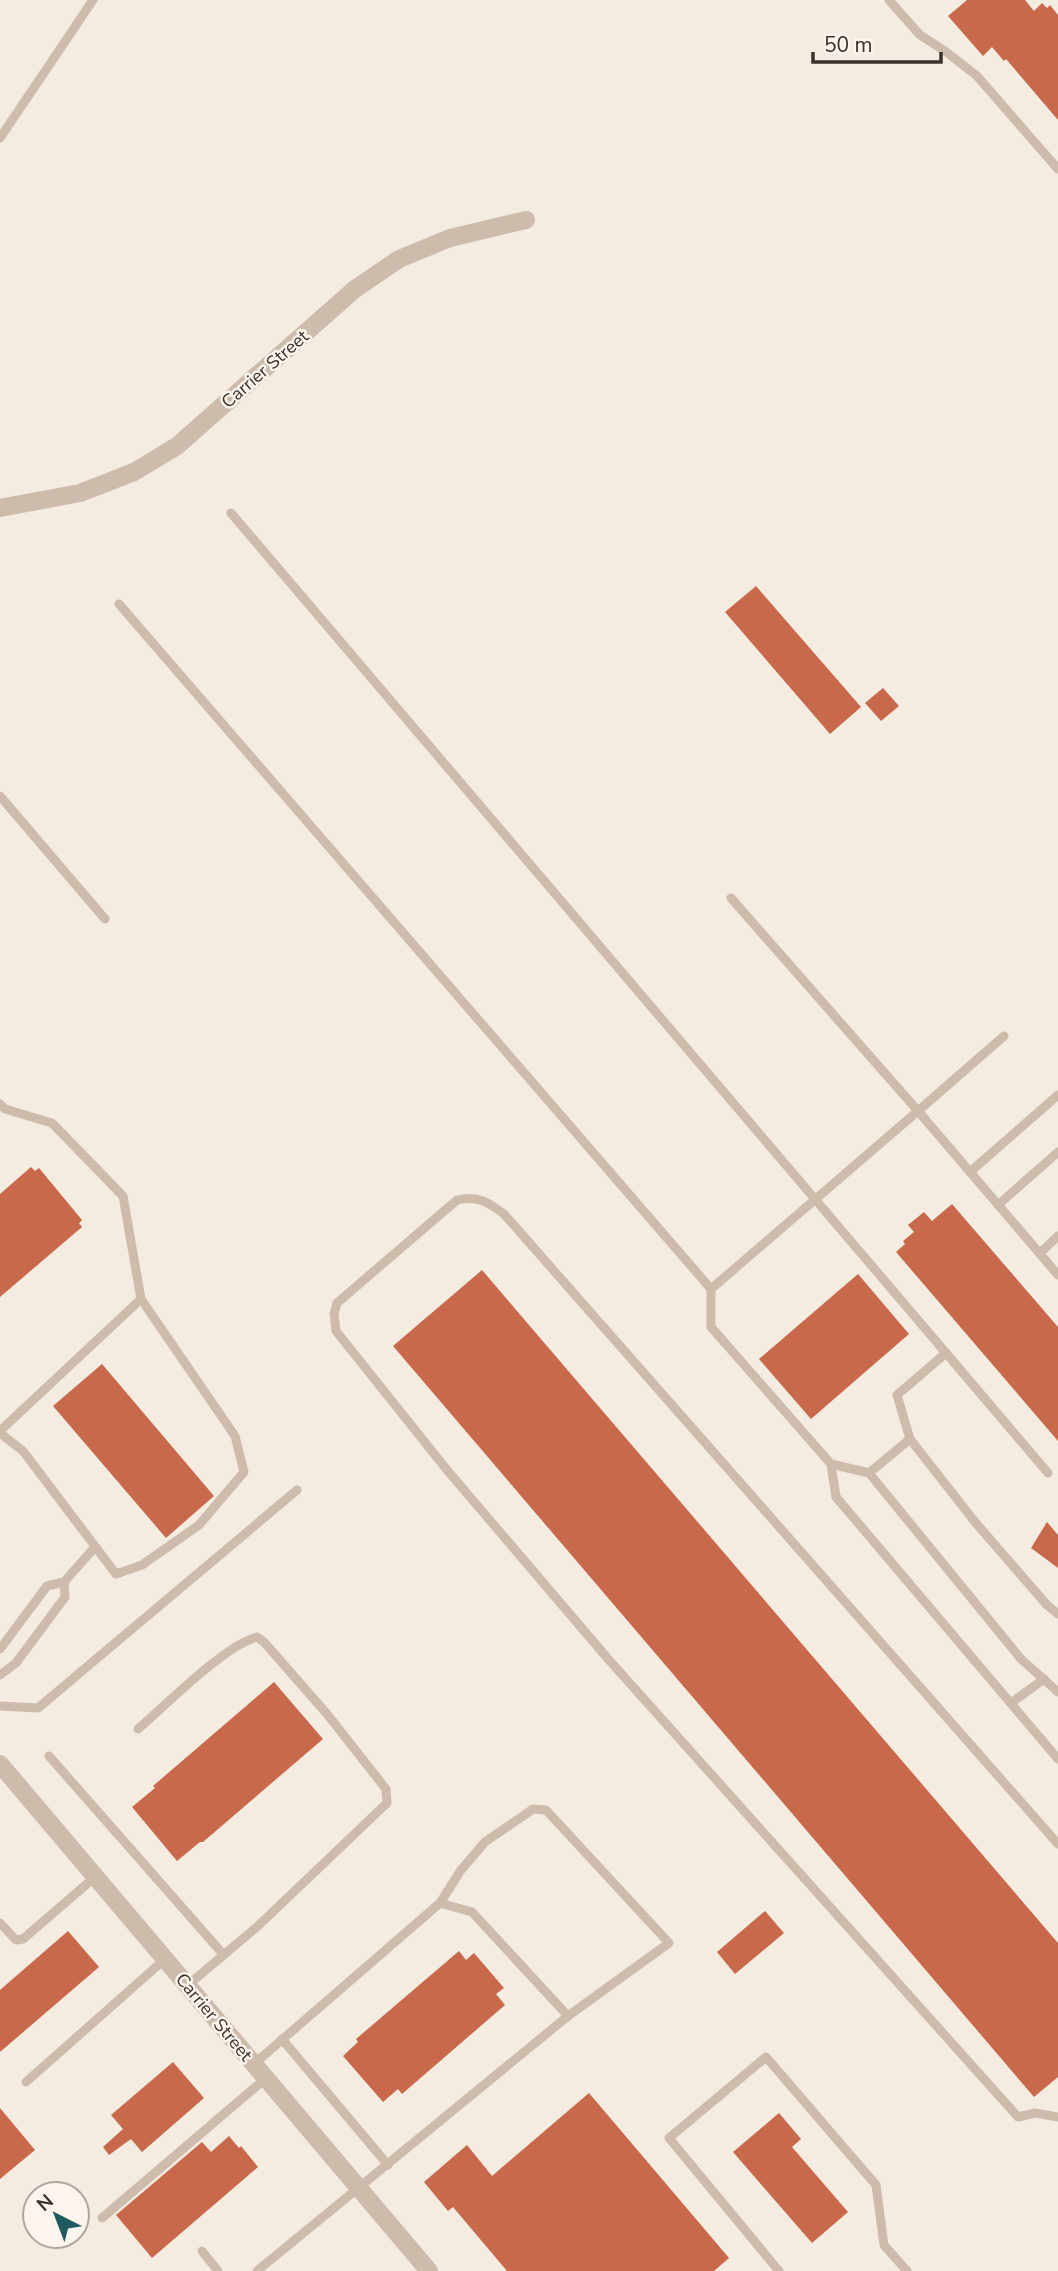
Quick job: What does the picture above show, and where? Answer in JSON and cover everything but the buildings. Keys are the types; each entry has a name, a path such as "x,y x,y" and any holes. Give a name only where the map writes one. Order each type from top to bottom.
{"street":[{"name":"Carrier Street","path":"0,508 80,493 134,472 177,446 355,289 398,259 450,239 526,220"},
{"name":"Carrier Street","path":"0,1764 429,2271"}],"lane":[{"path":"0,138 93,0"},
{"path":"888,0 920,35 977,76 1058,169"},
{"path":"231,513 1048,1473"},
{"path":"119,604 711,1289 711,1327 831,1464 836,1497 1058,1759"},
{"path":"0,796 105,919"},
{"path":"731,898 1058,1275"},
{"path":"711,1289 1004,1036"},
{"path":"970,1172 1058,1095"},
{"path":"2,1109 52,1122 123,1196 141,1299 235,1436 244,1472 199,1525 142,1565 116,1574 23,1451 0,1432 141,1299"},
{"path":"998,1205 1058,1152"},
{"path":"1058,1844 504,1214 490,1203 472,1196 457,1200 337,1303 334,1314 336,1331 447,1470 618,1671 1018,2118 1035,2113 1058,2117"},
{"path":"1040,1253 1058,1236"},
{"path":"946,1353 897,1395 910,1440 984,1532 1047,1605 1058,1614"},
{"path":"869,1473 910,1440"},
{"path":"831,1464 869,1473 1021,1658 1058,1692"},
{"path":"0,1706 38,1708 297,1490"},
{"path":"0,1649 47,1586 64,1581 95,1547"},
{"path":"0,1675 16,1662 65,1597 64,1581"},
{"path":"138,1729 224,1655 246,1640 257,1637 327,1714 386,1789 387,1803 259,1925 188,1986"},
{"path":"1011,1703 1044,1679"},
{"path":"49,1756 223,1954"},
{"path":"102,2218 260,2071 282,2039 440,1903 461,1870 485,1842 533,1808 546,1810 668,1943 568,2016 257,2271"},
{"path":"0,1923 16,1940 23,1939 95,1877"},
{"path":"440,1903 472,1912 568,2016"},
{"path":"26,2082 165,1959"},
{"path":"282,2039 388,2165"},
{"path":"779,2271 669,2138 766,2056 877,2185 884,2245 907,2271"},
{"path":"202,2251 218,2271"}]}
